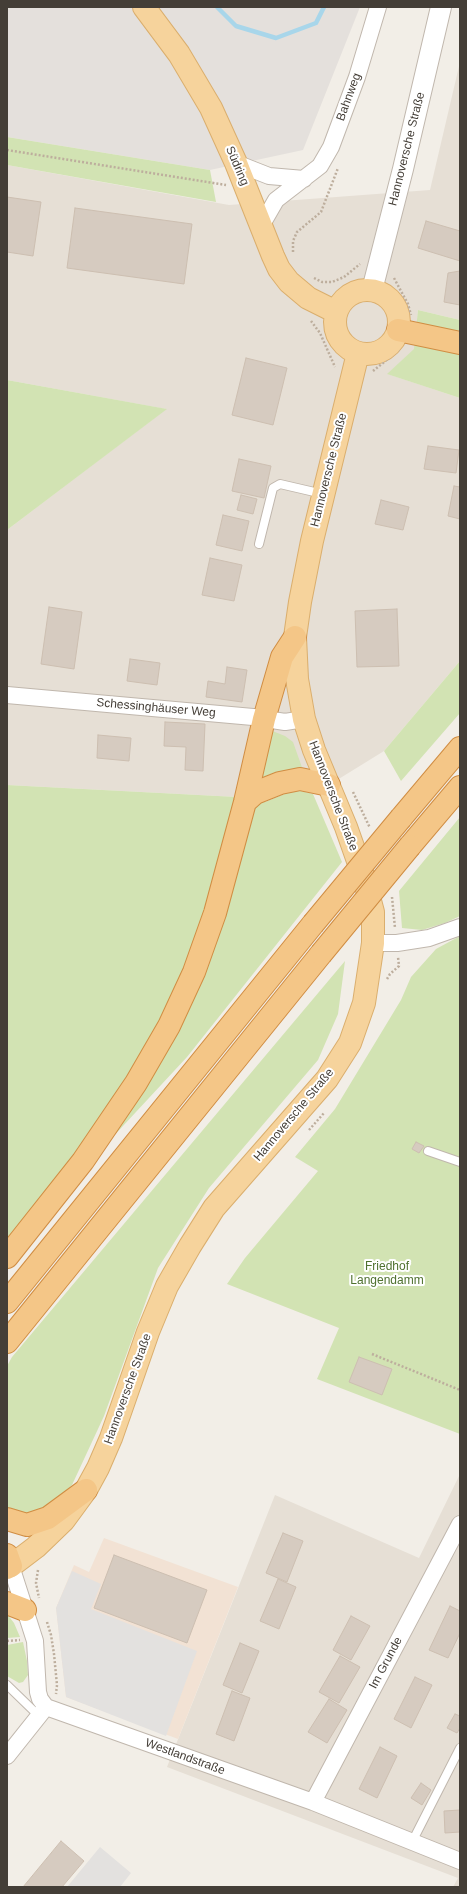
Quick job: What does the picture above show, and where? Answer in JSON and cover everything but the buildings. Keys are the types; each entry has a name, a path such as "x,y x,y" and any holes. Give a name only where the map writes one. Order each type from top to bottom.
{"highway":[{"path":"404,331 460,343"},
{"path":"7,1257 83,1161 136,1083 169,1026 194,972 215,913 245,802 264,719 282,657 295,637"},
{"path":"7,1302 313,924 460,748"},
{"path":"245,802 255,793 300,779 329,784"},
{"path":"7,1350 13,1334 320,954 460,787"},
{"path":"7,1518 27,1525 48,1518 86,1490"}],"main road":[{"name":"Südring","path":"144,7 179,54 211,108 236,163 273,256 289,282 308,298 336,312"},
{"path":"372,290 384,295 392,302 404,331 386,348 372,353 358,353 341,341 335,322 336,312 340,304 355,292 372,290"},
{"name":"Hannoversche Straße","path":"8,1563 36,1547 64,1520 86,1490 98,1468 111,1438 148,1332 168,1286 190,1246 214,1208 327,1079 350,1043 364,1003 373,943 373,912 364,878 329,784 314,750 304,719 297,679 295,637 301,594 323,494 358,353"}],"street":[{"name":"Bahnweg","path":"261,226 276,200 320,166 331,147 357,77 378,7"},
{"name":"Hannoversche Straße","path":"372,290 403,169 441,7"},
{"path":"236,163 268,176 304,179"},
{"name":"Schessinghäuser Weg","path":"7,695 285,722 304,719"},
{"path":"373,943 397,943 429,938 460,927"},
{"name":"Im Grunde","path":"313,1802 460,1524"},
{"path":"7,1756 43,1711 38,1692 35,1641 30,1609 8,1563"},
{"name":"Westlandstraße","path":"43,1711 313,1802 460,1861"}],"lane":[{"path":"259,544 273,488 280,484 323,494"},
{"path":"428,1151 460,1162"},
{"path":"7,1685 43,1711"},
{"path":"412,1842 460,1748"}],"path":[{"path":"7,150 246,188"},
{"path":"322,282 332,282 344,277 358,267"},
{"path":"370,376 374,370 398,352 404,331 411,317 408,304 393,276"},
{"path":"308,318 320,333 337,373"},
{"path":"386,981 390,974 399,966 397,943"},
{"path":"306,1134 325,1112"},
{"path":"372,1354 460,1390"},
{"path":"40,1565 37,1572 30,1609 51,1635"}],"shaded area":[{"path":"7,7 360,7 303,150 210,170 7,137"},
{"path":"460,62 460,320 418,310 415,349 388,374 460,398 460,661 384,751 329,785 237,797 7,785 7,530 166,409 7,380 7,165 229,205 430,190"},
{"path":"460,1474 460,1887 453,1887 458,1878 167,1767 275,1495 419,1558"},
{"path":"104,1538 238,1587 178,1739 66,1697 56,1608 74,1565 89,1572"},
{"path":"72,1571 101,1584 91,1609 197,1651 166,1736 66,1697 56,1608"},
{"path":"100,1847 131,1873 120,1887 67,1887"}],"green space":[{"path":"7,137 210,170 216,202 7,165"},
{"path":"418,310 460,320 460,398 387,374 414,349"},
{"path":"7,380 167,409 7,530"},
{"path":"460,661 460,713 401,781 384,751"},
{"path":"270,730 285,736 293,742 304,773 257,785"},
{"path":"7,785 237,797 265,802 289,792 301,791 313,794 342,862 187,1057 7,1251"},
{"path":"460,817 460,916 445,923 422,930 402,928 399,891"},
{"name":"Friedhof Langendamm","path":"460,936 460,1434 317,1379 339,1328 227,1284 245,1258 318,1171 295,1157 335,1109 401,1000 411,977 436,949"},
{"path":"345,961 338,1014 318,1060 209,1188 158,1268 104,1416 72,1485 44,1513 17,1516 7,1512 7,1366 12,1357"},
{"path":"7,1614 14,1623 20,1637 7,1638"},
{"path":"23,1642 28,1675 23,1682 19,1683 7,1676 7,1645"}],"waterway":[{"path":"217,7 236,26 276,38 316,23 324,7"}]}
